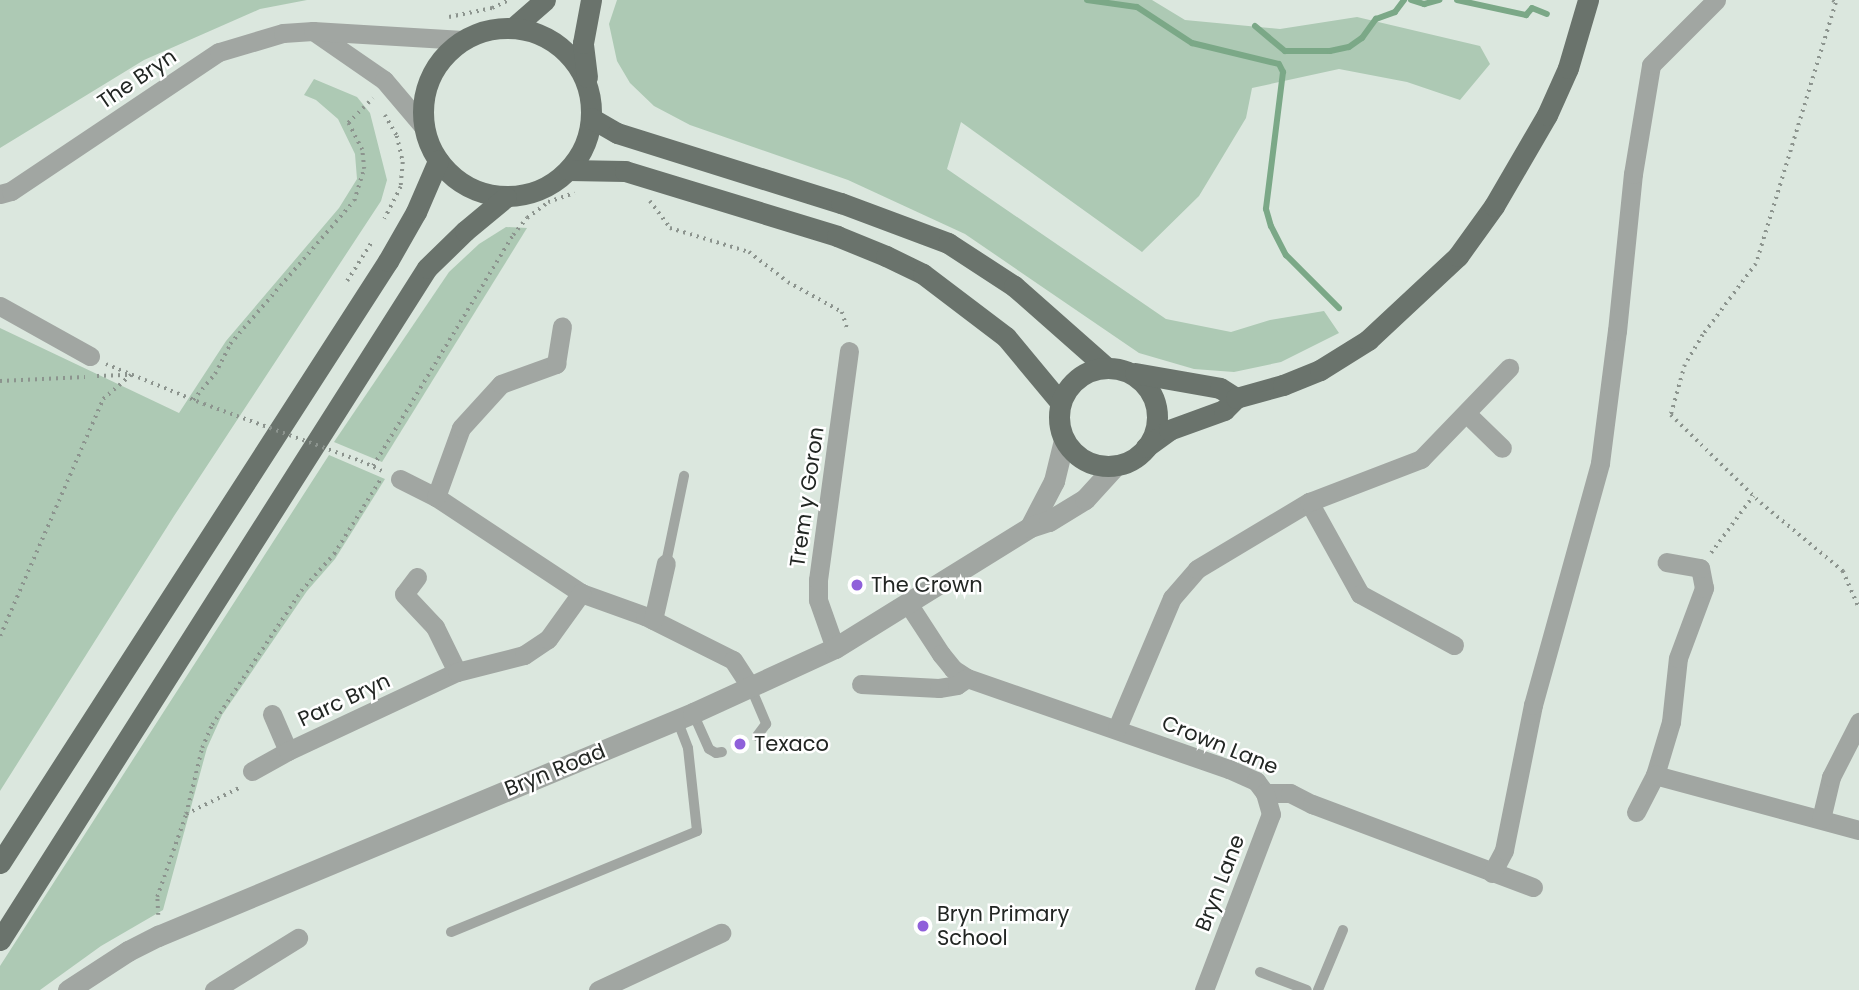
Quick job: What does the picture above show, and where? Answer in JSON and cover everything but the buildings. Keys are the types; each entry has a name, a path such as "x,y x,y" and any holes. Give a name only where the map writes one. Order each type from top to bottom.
{"main road":[{"path":"514,27 545,0"},
{"path":"589,88 578,65 561,46 539,33 514,27 479,32 463,40 444,56 430,77 423,101 424,126 438,161 457,180 480,192 506,197 551,185 569,170 584,146 592,118 589,88 583,43 591,0"},
{"path":"1236,398 1220,388 1149,377 1114,368 1080,376 1068,387 1060,402 1059,424 1064,440 1077,456 1091,464 1115,466 1131,460 1169,430 1224,410 1236,398 1283,385 1320,370 1368,340 1458,256 1494,206 1546,115 1568,68 1588,0"},
{"path":"592,118 617,134 830,199 948,243 1014,286 1114,368 1138,377 1155,401 1158,415 1153,438 1146,447"},
{"path":"0,863 388,261 416,212 438,161"},
{"path":"569,170 625,171 645,176 837,236 886,256 923,274 1006,337 1060,402"},
{"path":"0,940 427,268 465,231 506,197"}],"street":[{"path":"1492,873 1504,850 1534,705 1600,463 1618,331 1633,174 1651,65 1716,0"},
{"path":"313,31 424,126"},
{"name":"The Bryn","path":"0,194 11,191 219,52 283,33 313,31 463,40"},
{"path":"0,306 90,356"},
{"path":"436,497 461,428 501,383 556,364 562,326"},
{"name":"Trem y Goron","path":"835,648 818,600 818,580 849,351"},
{"path":"1117,728 1172,598 1182,583 1219,554 1309,502 1421,459 1509,368"},
{"path":"1466,413 1502,447"},
{"name":"Bryn Road","path":"1030,527 1055,481 1064,440"},
{"name":"Bryn Road","path":"68,990 128,951 159,936 751,688 835,648 1030,527 1049,521 1085,499 1115,466"},
{"path":"392,476 436,497 581,593 653,620 733,660 751,688"},
{"path":"1309,502 1360,594 1454,645"},
{"path":"1636,812 1655,775 1671,722 1678,658 1704,587 1700,568 1667,562"},
{"path":"653,620 666,563"},
{"path":"417,577 404,594 435,626 457,672"},
{"name":"Parc Bryn","path":"252,771 288,751 457,672 524,655 548,639 581,593"},
{"name":"Crown Lane","path":"909,604 940,654 967,678 1117,728 1256,781 1265,793 1290,793 1312,804 1533,887"},
{"path":"861,684 939,688 957,685 967,678"},
{"path":"272,714 288,751"},
{"path":"1821,819 1831,777 1859,722"},
{"path":"1655,775 1859,830"},
{"name":"Bryn Lane","path":"1204,990 1271,814 1265,793"},
{"path":"610,988 721,933"},
{"path":"214,990 298,938"}],"lane":[{"path":"666,563 684,476"},
{"path":"751,688 766,724 757,736"},
{"path":"685,716 709,749 716,753 723,752"},
{"path":"451,932 697,831 685,716"},
{"path":"1318,990 1343,930"},
{"path":"1260,972 1307,990"}],"path":[{"path":"1833,0 1836,3 1822,54 1756,264 1703,335 1685,365 1671,415 1754,496 1843,571 1859,608"},
{"path":"193,400 215,374 230,344 354,201 364,169 362,150 348,123 379,88 397,136 403,162 401,187 380,229"},
{"path":"373,466 513,236 527,218 548,202 584,189"},
{"path":"645,193 670,228 749,252 788,282 842,312 848,323 849,351"},
{"path":"340,292 374,239"},
{"path":"90,356 193,400 361,461"},
{"path":"0,381 131,375"},
{"path":"0,636 103,399 131,375"},
{"path":"254,426 261,415"},
{"path":"159,936 157,897 186,814 202,748 212,724 301,591 334,554 392,476"},
{"path":"1700,568 1754,496"},
{"path":"186,814 245,785 252,771"}],"green space":[{"path":"0,0 307,0 260,9 144,60 0,148"},
{"path":"617,0 1152,0 1185,20 1280,29 1357,17 1480,46 1490,64 1460,100 1407,82 1339,69 1252,88 1246,118 1199,196 1142,252 961,122 947,169 1166,319 1231,332 1270,320 1324,311 1339,333 1281,362 1234,372 1194,369 1139,353 965,234 848,180 690,125 654,106 630,83 617,61 609,24"},
{"path":"314,79 357,97 370,113 387,180 381,201 174,516 0,791 0,328 179,413 226,341 339,208 357,179 355,154 338,119 316,100 304,95"},
{"path":"506,227 527,228 382,462 334,442 449,272 479,244"},
{"path":"329,455 385,479 335,559 307,591 222,715 207,748 163,910 101,946 40,990 0,990 0,966"}],"waterway":[{"path":"1087,0 1137,7 1192,43 1279,64 1283,72 1266,209 1271,226 1286,255 1339,308"},
{"path":"1255,26 1285,51 1330,51 1349,47 1362,38 1376,19 1395,12 1404,0"},
{"path":"1411,0 1424,4 1439,0"},
{"path":"1457,0 1526,15 1532,8 1547,14"}],"place":[{"name":"The Crown","path":"857,585"},
{"name":"Texaco","path":"740,744"},
{"name":"Bryn Primary School","path":"923,926"}]}
